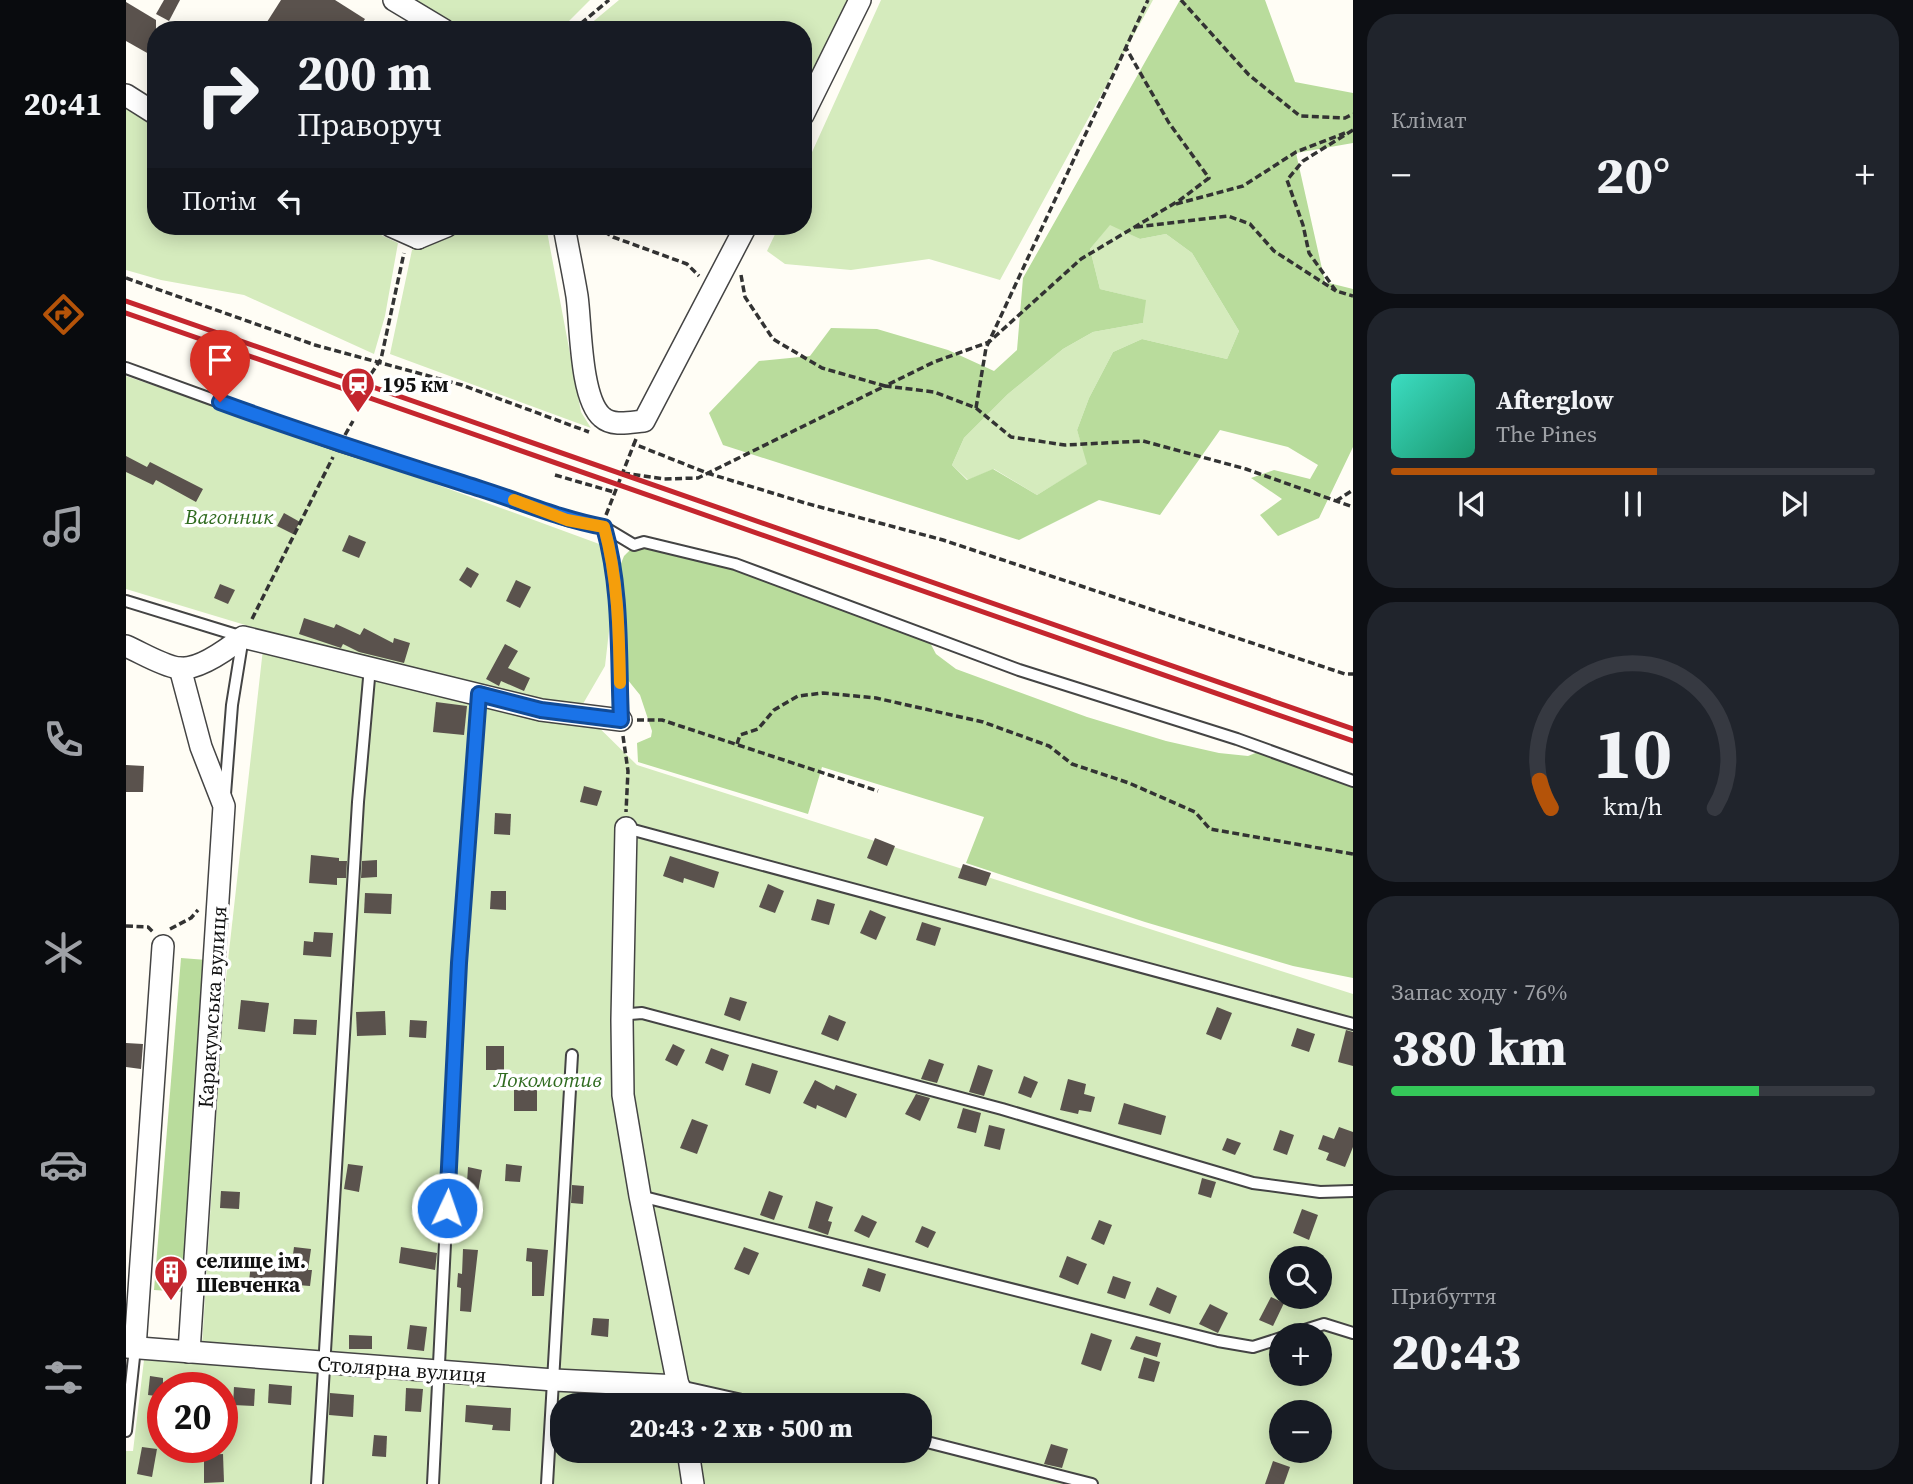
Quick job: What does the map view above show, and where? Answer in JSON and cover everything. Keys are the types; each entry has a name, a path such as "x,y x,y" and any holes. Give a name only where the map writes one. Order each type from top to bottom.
{"street":[{"path":"395,0 429,21"},
{"path":"812,98 860,0"},
{"path":"812,90 821,82"},
{"path":"126,95 147,108"},
{"path":"566,235 577,299 579,340 591,400 602,417 617,424 644,421 741,235"},
{"path":"126,646 180,668 202,663 243,637 541,710 621,720"},
{"name":"Каракумська вулиця","path":"180,668 201,747 224,806 189,1352"},
{"path":"626,828 623,1095 640,1196 680,1393"},
{"path":"131,1347 160,942"},
{"name":"Столярна вулиця","path":"131,1347 554,1380 663,1393"},
{"path":"689,1463 692,1484"}],"lane":[{"path":"126,368 338,445 484,490 567,520 604,527 635,545 644,542 735,564 1019,670 1237,739 1353,780"},
{"path":"604,527 612,554 618,614 621,720"},
{"path":"126,601 243,637 232,705 224,806"},
{"path":"317,1484 358,802 370,667"},
{"path":"433,1484 459,963 479,694"},
{"path":"626,828 1353,1024"},
{"path":"622,1020 629,1014 642,1013 1002,1109 1253,1183 1320,1192 1353,1191"},
{"path":"547,1484 572,1055"},
{"path":"640,1196 1218,1341 1253,1347 1269,1342"},
{"path":"1332,1326 1353,1333"},
{"path":"126,1431 131,1347"},
{"path":"932,1443 1092,1484"}],"path":[{"path":"584,21 609,0"},
{"path":"976,408 989,342 1148,0"},
{"path":"1181,0 1248,75 1300,116 1345,118 1353,114"},
{"path":"623,473 664,479 698,478 934,362 989,342 1081,259 1170,206 1209,178 1169,123 1126,48"},
{"path":"1170,206 1243,186 1296,152 1353,130"},
{"path":"1336,291 1309,253 1303,225 1287,180 1303,161 1353,130"},
{"path":"1134,227 1228,216 1250,225 1274,251 1336,291 1353,296"},
{"path":"371,374 379,363 407,242 418,235"},
{"path":"610,235 687,264 712,290 745,298"},
{"path":"736,245 745,298 773,339 822,368 885,386 934,392 976,408 1011,437 1065,445 1143,441 1247,469 1353,507"},
{"path":"126,278 315,345 462,385 597,434"},
{"path":"604,527 607,511 644,421"},
{"path":"634,444 708,473 805,503 943,540 1345,674 1353,674"},
{"path":"243,637 338,445"},
{"path":"555,475 615,492"},
{"path":"1336,501 1353,490"},
{"path":"737,744 740,735 758,729 774,710 798,696 823,693 876,698 982,722 1049,746 1072,764 1129,783 1195,812 1210,829 1353,854"},
{"path":"626,828 628,771 621,720 662,720 878,791"},
{"path":"126,926 148,927 160,942 191,918 204,903"}],"green space":[{"path":"409,0 590,0 569,21 448,21"},
{"path":"619,0 849,0 812,78 812,21 594,21"},
{"path":"881,0 1153,0 1000,280 929,259 851,270 785,264 767,251 775,235 812,235 812,152"},
{"path":"1180,0 1265,0 1295,82 1353,93 1353,143 1296,153 1325,282 1353,289 1353,447 1319,518 1278,536 1260,515 1282,499 1251,478 1274,470 1310,479 1318,465 1288,447 1220,430 1160,515 1099,500 1019,540 723,445 709,413 759,361 810,356 831,328 877,329 948,350 994,371 1017,350 1023,278","holes":["1110,225 1140,239 1166,234 1192,253 1239,331 1227,359 1142,339 1113,352 1089,398 1077,430 1087,464 1037,495 993,469 967,480 952,465 964,438 1008,394 1063,349 1093,332 1143,323 1146,300 1100,289 1090,249"]},
{"path":"126,101 147,113 147,235 381,235 398,243 385,316 374,354 244,295 161,280 126,270"},
{"path":"1110,224 1140,239 1166,234 1192,253 1239,331 1227,359 1142,339 1113,352 1089,398 1077,430 1088,464 1037,495 994,469 968,480 952,465 964,438 1008,394 1063,349 1093,332 1143,323 1145,300 1100,289 1090,249"},
{"path":"444,235 548,235 581,412 591,428 390,354 412,250 428,239"},
{"name":"Локомотив","path":"126,376 345,451 602,545 612,605 605,666 580,709 637,765 1353,994 1353,1484 126,1484 126,1451 133,1451 144,1360 201,1362 223,1005 265,631 126,589"},
{"path":"638,547 748,574 926,635 936,654 956,669 1087,717 1166,741 1219,753 1248,756 1258,752 1353,785 1353,978 1293,966 1145,922 966,863 984,817 822,767 808,814 638,762 637,743 651,737 652,731 640,695 623,674 625,610 620,566 624,556 631,549"},
{"path":"181,958 207,960 184,1292 154,1290"}],"building":[{"path":"164,0 180,0 169,21 156,14"},
{"path":"281,0 335,0 365,19 364,21 268,21"},
{"path":"126,2 156,21 147,21 147,53 126,41"},
{"path":"126,456 147,467 150,462 203,489 196,502 156,480 153,485 126,472"},
{"path":"284,513 300,522 293,534 277,526"},
{"path":"349,535 366,542 359,558 342,551"},
{"path":"467,567 479,574 471,588 459,580"},
{"path":"516,580 531,587 520,608 506,601"},
{"path":"220,584 235,590 228,604 214,598"},
{"path":"304,618 334,628 336,624 360,635 364,628 393,643 394,638 410,643 404,663 359,652 343,644 341,648 299,634"},
{"path":"505,644 518,651 508,668 530,678 524,691 501,681 499,686 486,679"},
{"path":"436,702 467,706 464,735 433,732"},
{"path":"126,765 144,766 143,792 126,792"},
{"path":"584,786 602,791 597,806 580,802"},
{"path":"495,813 511,814 510,835 494,834"},
{"path":"875,838 895,846 887,866 867,858"},
{"path":"311,855 347,861 346,878 337,878 337,885 309,883"},
{"path":"670,856 719,872 714,888 684,878 683,883 663,876"},
{"path":"377,860 377,877 361,878 362,861"},
{"path":"963,864 991,873 986,886 958,878"},
{"path":"768,884 784,891 775,913 759,907"},
{"path":"491,891 506,891 506,910 490,909"},
{"path":"365,893 392,894 391,914 364,913"},
{"path":"817,899 835,904 829,925 811,920"},
{"path":"870,910 886,917 876,940 860,933"},
{"path":"922,922 941,928 935,946 916,940"},
{"path":"314,932 333,933 331,957 303,955 304,941 313,942"},
{"path":"730,997 747,1002 740,1021 724,1015"},
{"path":"241,1000 269,1003 265,1032 238,1029"},
{"path":"1217,1007 1232,1013 1221,1040 1206,1034"},
{"path":"385,1011 386,1035 357,1036 356,1012"},
{"path":"829,1015 846,1022 838,1041 821,1034"},
{"path":"294,1019 317,1020 316,1035 293,1034"},
{"path":"410,1020 427,1021 426,1038 409,1037"},
{"path":"1297,1028 1315,1034 1309,1052 1291,1046"},
{"path":"1346,1030 1353,1032 1353,1066 1338,1062"},
{"path":"126,1043 143,1044 141,1069 126,1067"},
{"path":"673,1044 685,1050 677,1066 665,1060"},
{"path":"486,1046 504,1046 504,1070 486,1070"},
{"path":"711,1048 729,1055 723,1071 705,1063"},
{"path":"929,1059 944,1064 937,1083 921,1079"},
{"path":"752,1063 778,1071 770,1094 745,1085"},
{"path":"978,1065 993,1070 984,1096 969,1092"},
{"path":"1024,1076 1038,1082 1031,1098 1018,1093"},
{"path":"1068,1079 1086,1084 1084,1094 1095,1097 1091,1112 1079,1110 1078,1114 1060,1110"},
{"path":"815,1080 834,1090 836,1085 857,1094 846,1118 817,1105 816,1109 803,1103"},
{"path":"514,1090 537,1090 537,1111 514,1111"},
{"path":"916,1094 930,1098 920,1121 905,1114"},
{"path":"1124,1103 1166,1116 1161,1135 1118,1124"},
{"path":"963,1108 981,1113 976,1133 957,1128"},
{"path":"692,1119 708,1125 697,1154 680,1148"},
{"path":"989,1125 1005,1129 1000,1150 984,1146"},
{"path":"1339,1127 1353,1132 1353,1147 1345,1167 1326,1160 1329,1153 1318,1149 1323,1135 1334,1139"},
{"path":"1280,1130 1294,1135 1287,1155 1273,1150"},
{"path":"1227,1138 1241,1143 1235,1155 1222,1150"},
{"path":"348,1164 363,1166 359,1192 344,1189"},
{"path":"506,1164 522,1166 520,1182 505,1181"},
{"path":"468,1167 482,1170 474,1214 465,1213"},
{"path":"1202,1178 1216,1182 1211,1198 1198,1194"},
{"path":"572,1185 584,1186 583,1204 571,1203"},
{"path":"221,1191 240,1192 239,1209 220,1208"},
{"path":"769,1191 783,1196 774,1220 760,1215"},
{"path":"816,1201 833,1207 828,1221 832,1222 828,1235 808,1228"},
{"path":"1302,1209 1318,1215 1309,1240 1293,1233"},
{"path":"862,1215 877,1222 869,1238 854,1231"},
{"path":"1099,1220 1112,1225 1104,1245 1091,1239"},
{"path":"922,1226 936,1232 928,1248 915,1242"},
{"path":"294,1247 311,1249 308,1270 312,1270 310,1286 249,1281 251,1264 291,1269"},
{"path":"401,1247 437,1253 435,1270 399,1263"},
{"path":"744,1247 759,1253 749,1275 734,1269"},
{"path":"527,1248 548,1250 544,1296 532,1296 532,1262 526,1261"},
{"path":"463,1249 478,1250 471,1312 460,1311 461,1288 457,1287 458,1273 462,1274"},
{"path":"1067,1256 1087,1264 1078,1285 1059,1277"},
{"path":"868,1268 886,1274 880,1292 862,1286"},
{"path":"1113,1276 1131,1282 1125,1299 1107,1293"},
{"path":"1157,1287 1177,1296 1170,1314 1149,1305"},
{"path":"1269,1301 1269,1309 1281,1309 1274,1323 1269,1324 1259,1320"},
{"path":"1210,1304 1228,1313 1218,1333 1199,1324"},
{"path":"593,1318 609,1319 608,1337 591,1335"},
{"path":"410,1325 427,1327 424,1351 407,1349"},
{"path":"1091,1333 1112,1340 1101,1371 1081,1364"},
{"path":"349,1335 372,1336 372,1349 349,1349"},
{"path":"1136,1336 1161,1343 1157,1357 1130,1349"},
{"path":"1144,1357 1160,1362 1154,1382 1138,1378"},
{"path":"269,1384 292,1386 291,1405 268,1403"},
{"path":"238,1387 255,1389 254,1406 238,1405"},
{"path":"406,1388 423,1389 421,1412 405,1411"},
{"path":"330,1393 354,1395 353,1417 329,1415"},
{"path":"466,1405 511,1408 510,1431 492,1430 493,1425 465,1422"},
{"path":"374,1435 387,1436 386,1457 372,1456"},
{"path":"1051,1444 1068,1449 1062,1468 1044,1464"},
{"path":"142,1447 147,1448 147,1463 154,1463 152,1477 137,1474"},
{"path":"204,1463 223,1463 224,1482 204,1483"},
{"path":"1272,1463 1290,1467 1284,1484 1265,1484"}],"railway":[{"path":"126,301 1353,729"},
{"path":"126,313 1353,741"}],"slow traffic":[{"path":"514,500 567,520 604,527 612,554 619,626 620,683"}],"place":[{"name":"195 км","path":"358,414"},
{"name":"селище ім. Шевченка","path":"171,1302"}],"route":[{"path":"220,402 338,445 484,490 567,520 604,527 612,554 619,626 621,720 541,710 479,694 459,963 447,1208"}],"park label":[{"name":"Вагонник","path":"229,516"}]}
